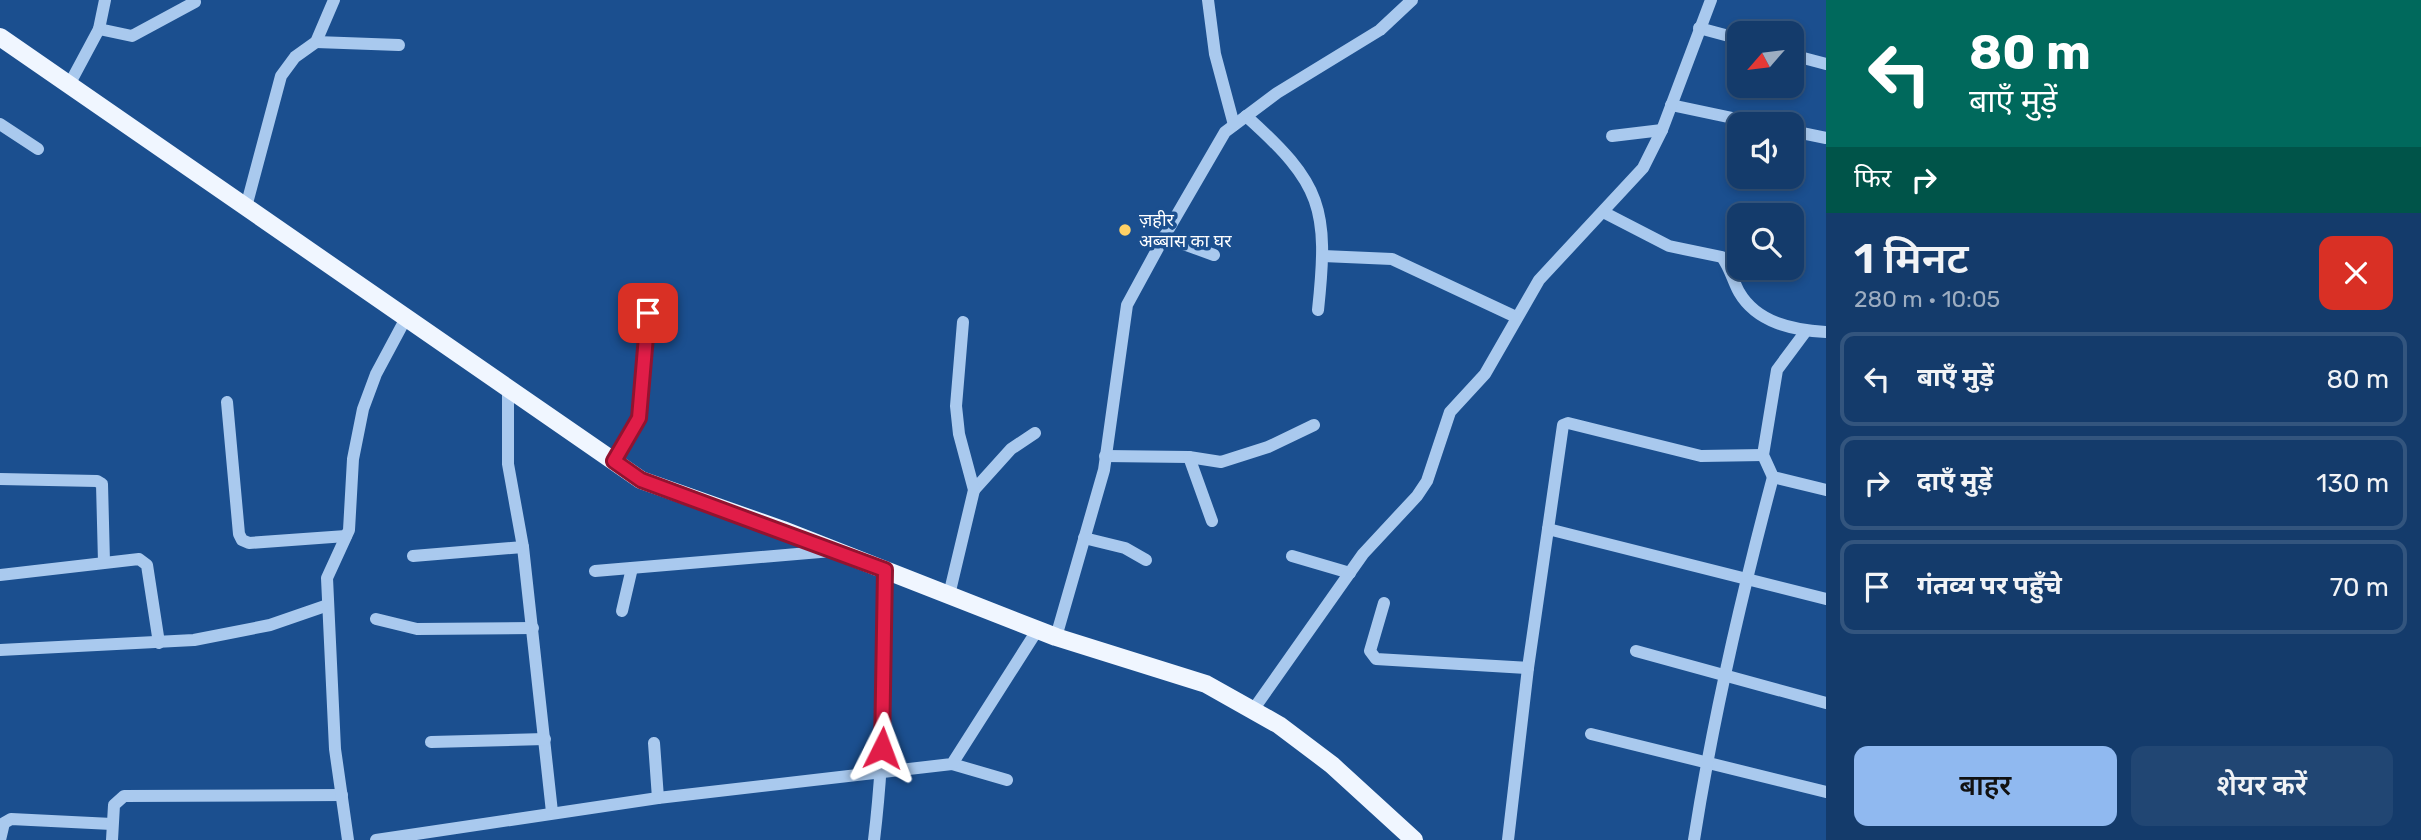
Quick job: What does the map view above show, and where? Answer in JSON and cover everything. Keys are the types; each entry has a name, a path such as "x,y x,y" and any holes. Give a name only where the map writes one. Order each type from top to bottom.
{"main road":[{"path":"0,37 641,480 836,550 1056,637 1206,684 1279,725 1332,765 1414,840"}],"street":[{"path":"69,85 99,29 105,0"},
{"path":"246,208 281,76 295,57 316,42 334,0"},
{"path":"1208,0 1215,54 1234,125"},
{"path":"1056,637 1105,456 1127,305 1164,237 1225,132 1277,93 1380,30 1412,0"},
{"path":"1253,710 1373,541 1418,496 1427,481 1450,412 1485,374 1516,317 1546,273 1605,213 1643,169 1662,130 1711,0"},
{"path":"99,29 132,36 195,2"},
{"path":"1699,28 1727,36"},
{"path":"316,42 398,45"},
{"path":"1804,58 1826,64"},
{"path":"1671,105 1727,117"},
{"path":"1246,116 1285,151 1306,180 1316,205 1324,256 1318,310"},
{"path":"0,124 38,149"},
{"path":"1612,136 1662,130"},
{"path":"1804,133 1826,138"},
{"path":"1605,213 1669,246 1722,257 1750,306 1779,325 1826,332"},
{"path":"1164,237 1214,255"},
{"path":"1324,256 1392,259 1516,317"},
{"path":"614,461 639,418 648,313"},
{"path":"348,840 335,750 328,572 350,524 353,459 363,409 376,374 406,318"},
{"path":"949,595 974,490 959,434 956,406 963,321"},
{"path":"1694,840 1706,763 1746,579 1773,477 1763,455 1777,370 1806,331"},
{"path":"508,388 508,464 523,547 552,812"},
{"path":"227,402 239,534 242,540 249,543 346,536"},
{"path":"1508,840 1528,668 1561,430 1567,423 1701,456 1763,455"},
{"path":"1105,456 1189,457 1221,462 1268,447 1314,425"},
{"path":"974,490 1011,449 1035,433"},
{"path":"1189,457 1212,521"},
{"path":"1773,477 1826,489"},
{"path":"0,479 97,481 102,484 104,562"},
{"path":"1548,529 1826,599"},
{"path":"1084,538 1125,548 1146,560"},
{"path":"413,556 523,547"},
{"path":"595,571 836,550"},
{"path":"1292,556 1350,573"},
{"path":"0,575 139,559 147,565 159,643"},
{"path":"622,611 632,568"},
{"path":"874,840 881,775 885,570"},
{"path":"1384,603 1370,652 1376,659 1528,668"},
{"path":"0,650 159,643 230,635 328,605"},
{"path":"376,619 416,629 533,628"},
{"path":"952,764 1038,629"},
{"path":"1636,651 1826,703"},
{"path":"1591,734 1826,792"},
{"path":"431,742 545,739"},
{"path":"654,743 658,798"},
{"path":"376,840 658,798 881,775 952,764 1007,780"},
{"path":"112,840 114,805 124,796 342,795"},
{"path":"1,840 4,823 11,819 112,824"}],"place":[{"name":"ज़हीर अब्बास का घर","path":"1125,230"}],"route":[{"path":"648,313 639,418 614,461 641,480 783,530 885,570 882,748"}]}
